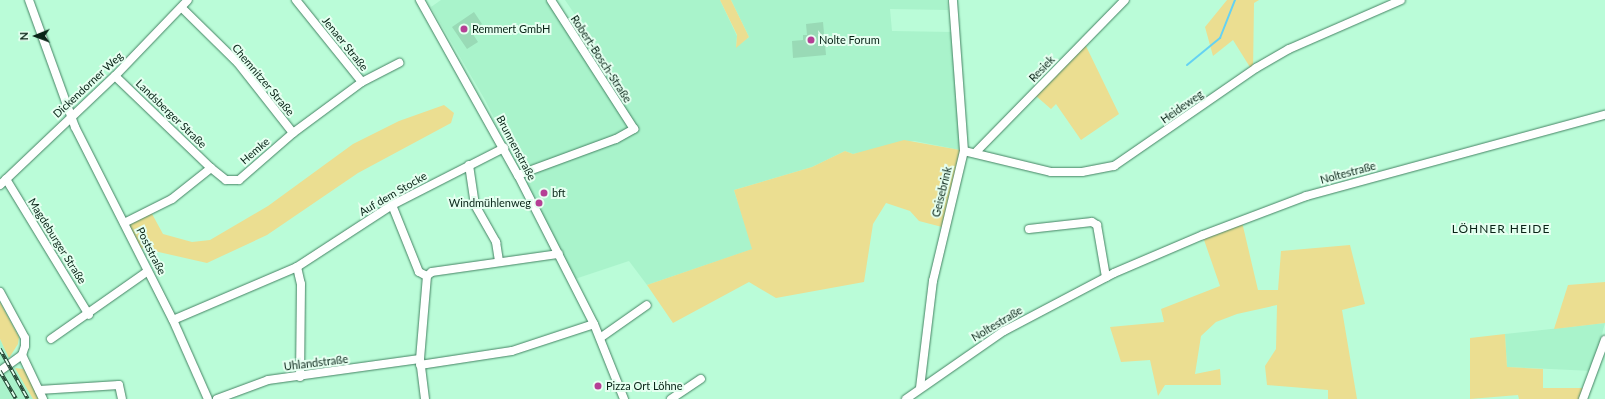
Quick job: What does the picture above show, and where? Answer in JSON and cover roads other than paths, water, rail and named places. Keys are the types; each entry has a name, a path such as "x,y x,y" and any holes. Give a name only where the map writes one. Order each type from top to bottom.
{"street":[{"name":"Poststraße","path":"29,0 72,115 173,320 208,399"},
{"name":"Dickendorner Weg","path":"3,182 72,115 115,76 182,8 188,0"},
{"name":"Brunnenstraße","path":"420,0 504,148 559,254 594,324 624,399"},
{"name":"Robert-Bosch-Straße","path":"518,174 616,139 634,129 551,0"},
{"name":"Geisebrink","path":"920,388 936,265 964,151 953,0"},
{"name":"Resiek","path":"975,153 1125,0"},
{"name":"Heideweg","path":"964,151 1051,172 1082,172 1114,166 1262,64 1401,0"},
{"name":"Jenaer Straße","path":"298,1 362,82"},
{"name":"Chemnitzer Straße","path":"182,8 238,64 293,133"},
{"name":"Hemke","path":"211,168 226,180 239,180 293,133 362,82 399,63"},
{"name":"Landsberger Straße","path":"115,76 211,168"},
{"name":"Noltestraße","path":"906,399 1004,331 1106,277 1306,196 1605,115"},
{"name":"Auf dem Stocke","path":"173,320 298,267 392,205 504,148"},
{"path":"469,165 475,206 496,242 499,262"},
{"path":"124,223 172,199 211,168"},
{"name":"Magdeburger Straße","path":"3,182 89,315"},
{"path":"392,205 419,272 427,276"},
{"path":"1029,229 1092,222 1097,225 1106,277"},
{"path":"425,399 420,362 427,276 432,272 559,254"},
{"path":"298,267 301,284 300,377"},
{"path":"51,339 89,315 148,271"},
{"path":"0,292 25,338 22,355 44,399"},
{"path":"600,338 647,304"},
{"name":"Uhlandstraße","path":"217,399 268,380 512,351 594,324"},
{"path":"1584,399 1605,340"},
{"path":"0,371 22,355"},
{"path":"672,399 701,379"},
{"path":"39,390 119,385 122,399"}],"waterway":[{"path":"1187,65 1220,38 1235,0"}],"railway":[{"path":"0,349 28,399"},
{"path":"0,371 16,399"}],"place":[{"name":"Remmert GmbH","path":"464,29"},
{"name":"Nolte Forum","path":"811,40"},
{"name":"bft","path":"544,193"},
{"name":"Windmühlenweg","path":"539,203"},
{"name":"Pizza Ort Löhne","path":"598,386"}],"district":[{"name":"LÖHNER HEIDE","path":"1501,229"}]}
